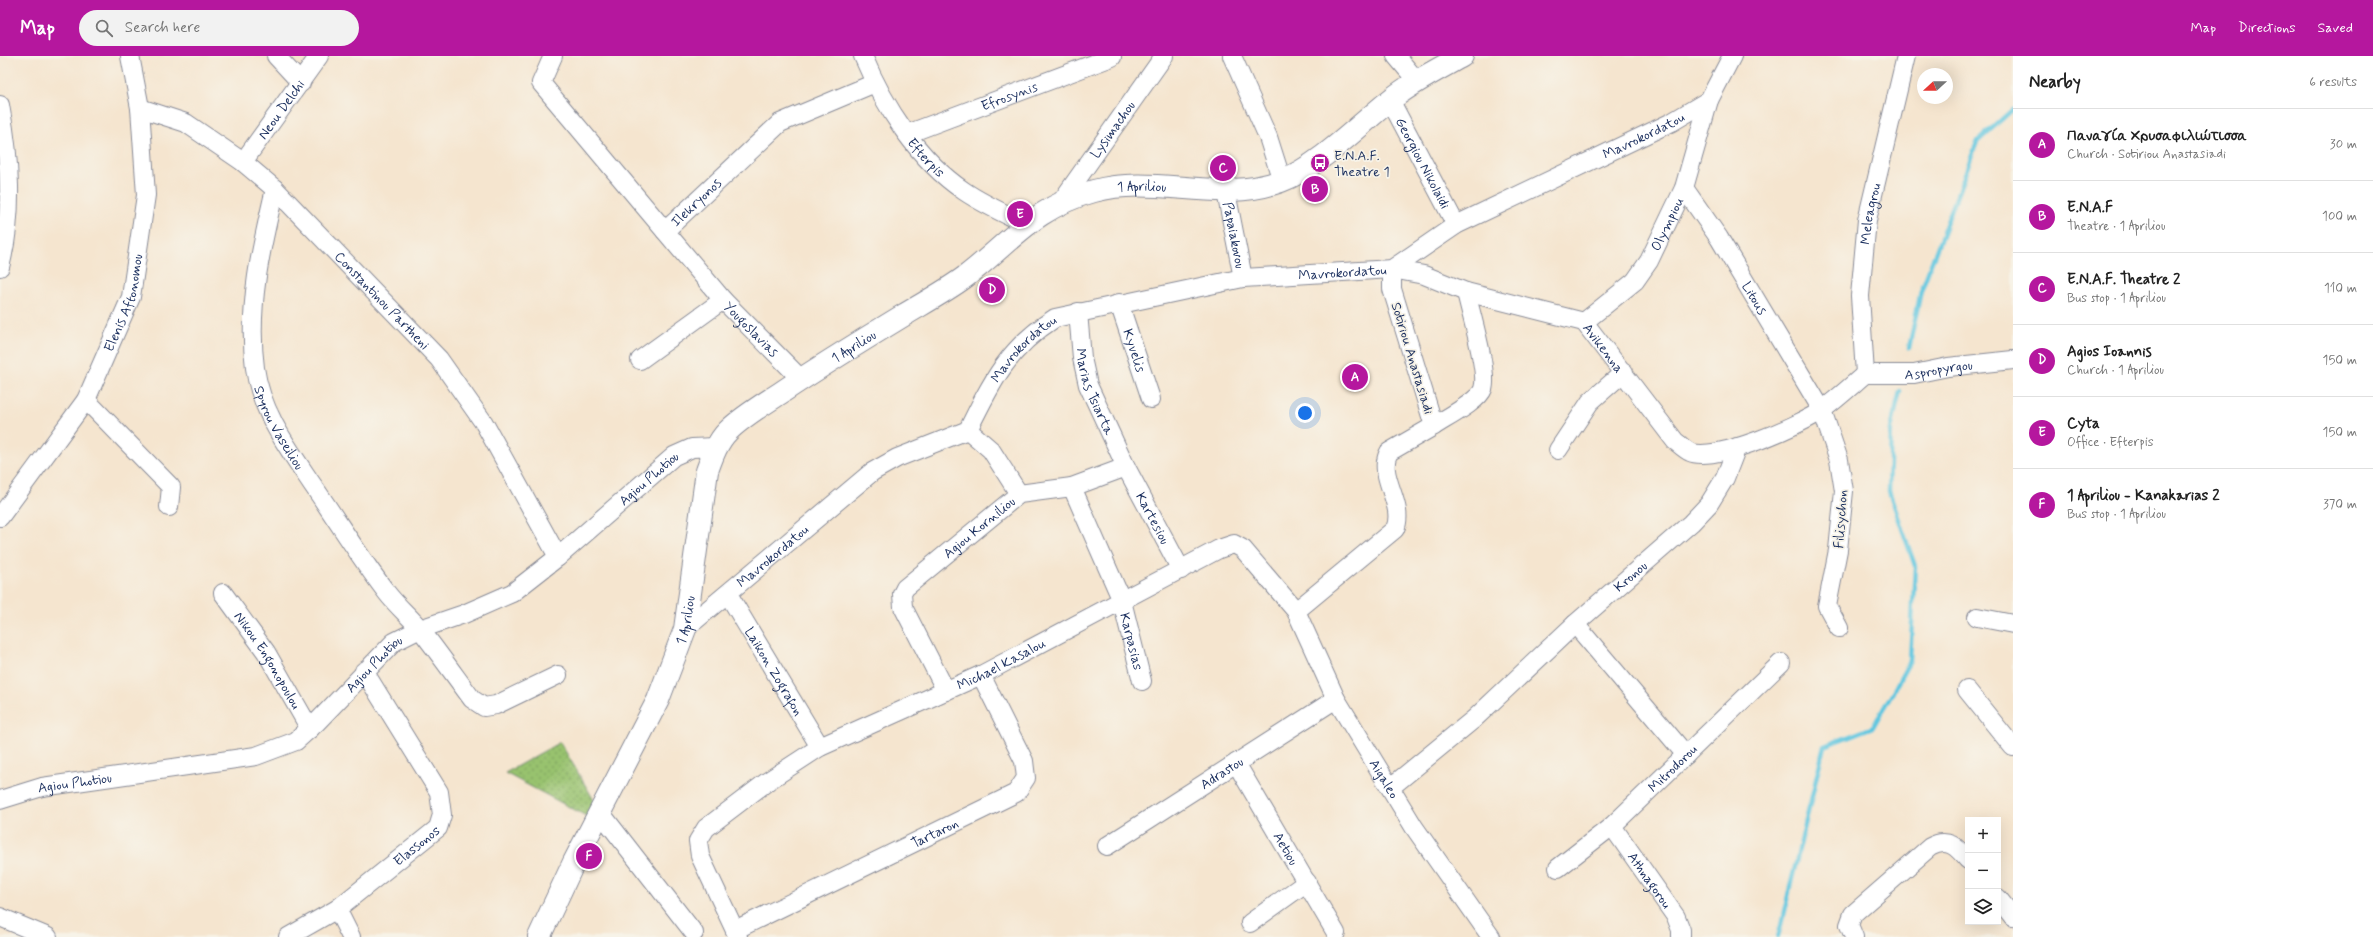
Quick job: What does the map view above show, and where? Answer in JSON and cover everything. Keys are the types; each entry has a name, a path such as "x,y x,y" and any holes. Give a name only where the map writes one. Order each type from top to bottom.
{"main road":[{"name":"1 Apriliou","path":"539,937 600,812 658,700 685,629 707,471 716,447 727,432 748,414 801,379 965,277 1026,224 1061,202 1095,191 1117,186 1153,186 1226,192 1255,188 1282,181 1301,172 1390,100 1416,81 1462,56"}],"street":[{"name":"Elenis Aftonomou","path":"0,517 86,400 131,297 146,195 140,108 130,56"},
{"path":"276,56 301,82"},
{"name":"Neou Delchi","path":"244,162 319,56"},
{"name":"Ilekryonos","path":"553,56 541,83 665,231 780,123 874,83"},
{"name":"Efterpis","path":"863,56 874,83 907,134 937,168 963,190 1026,224"},
{"name":"Lysimachou","path":"1061,202 1164,56"},
{"path":"1232,56 1268,137 1282,181"},
{"path":"1396,56 1416,81"},
{"path":"1709,100 1732,56"},
{"name":"Meleagrou","path":"1865,374 1860,296 1867,220 1906,56"},
{"name":"Efrosynis","path":"907,134 1112,57"},
{"name":"Georgiou Nikolaidi","path":"1390,100 1456,225"},
{"name":"Olympiou","path":"1584,322 1635,281 1649,261 1684,188 1709,100"},
{"name":"Mavrokordatou","path":"685,629 872,472 897,458 968,430 987,391 1017,348 1034,332 1055,318 1119,303 1243,278 1392,269 1456,225 1672,122 1709,100"},
{"path":"0,105 8,151 10,206 0,267"},
{"name":"Constantinou Partheni","path":"140,108 186,123 244,162 275,189 439,358 484,423 558,558"},
{"name":"Litous","path":"1684,188 1719,238 1822,410"},
{"name":"Spyrou Vaseiliou","path":"275,189 260,248 254,287 253,323 255,368 262,398 279,433 365,563 388,595 420,629 472,700 484,707 496,705 558,675"},
{"name":"Papaiakovou","path":"1226,192 1243,278"},
{"path":"665,231 723,300"},
{"name":"Avikenna","path":"1392,269 1424,275 1466,292 1584,322 1675,440 1690,452 1706,454 1737,447"},
{"name":"Sotiriou Anastasiadi","path":"1296,611 1395,529 1398,522 1398,513 1387,471 1386,458 1389,452 1434,426 1395,302 1392,290 1392,269"},
{"path":"1434,426 1476,398 1483,389 1484,373 1466,292"},
{"name":"Yougoslavias","path":"640,360 723,300 801,379"},
{"name":"Kyvelis","path":"1119,303 1151,399"},
{"name":"Marias Tsiarta","path":"1078,312 1082,358 1088,385 1126,467"},
{"name":"Aspropyrgou","path":"1865,374 1914,374 1962,365 2013,360"},
{"path":"1558,450 1590,402 1624,372"},
{"path":"1737,447 1775,434 1804,421 1822,410 1865,374"},
{"path":"86,400 171,487 169,507"},
{"name":"Filisychon","path":"1822,410 1839,460 1844,491 1838,550 1827,606 1839,628"},
{"path":"968,430 991,450 1019,494"},
{"name":"Agiou Photiou","path":"0,800 42,787 256,756 296,741 394,642 420,629 464,614 512,593 558,558 674,456 692,448 716,447"},
{"name":"Kronou","path":"1391,787 1474,719 1575,624 1709,504 1725,478 1737,447"},
{"name":"Agiou Korniliou","path":"946,691 903,607 902,594 905,588 1019,494 1072,487 1126,467"},
{"name":"Kartesiou","path":"1126,467 1181,570"},
{"name":"Karpasias","path":"1072,487 1122,601 1142,681"},
{"name":"Michael Kasalou","path":"737,934 700,856 698,841 706,828 768,780 820,747 981,674 1219,549 1234,544 1243,549 1296,611"},
{"name":"Nikou Engonopoulou","path":"224,593 266,652 310,728"},
{"name":"Laikon Zografon","path":"728,594 820,747"},
{"name":"Aigaleo","path":"1296,611 1336,699 1414,827 1491,937"},
{"path":"1977,617 2013,624"},
{"path":"1575,624 1686,755"},
{"name":"Mitrodorou","path":"1558,868 1612,826 1781,663"},
{"name":"Elassonos","path":"288,937 337,909 438,828 442,815 439,792 364,671"},
{"name":"Tartaron","path":"737,934 1016,793 1026,778 1024,761 981,674"},
{"path":"1967,690 2013,747"},
{"name":"Adrastou","path":"1107,846 1336,699"},
{"name":"Aetiou","path":"1236,763 1336,933"},
{"path":"600,812 694,933"},
{"name":"Athnagorou","path":"1612,826 1676,917 1681,930 1681,937"},
{"path":"1854,937 1849,925 1853,914 1930,847 1943,843 1956,846 1965,856"},
{"path":"1250,923 1307,882"},
{"path":"2001,902 2013,917"},
{"path":"337,909 351,937"},
{"path":"0,917 48,937"}],"green space":[{"path":"560,742 598,807 590,818 505,773"}],"waterway":[{"path":"1909,348 1921,291 1977,142 2013,109"},
{"path":"1778,937 1824,746 1873,727 1910,661 1915,566 1889,491 1891,429 1900,391"}],"place":[{"name":"E.N.A.F. Theatre 1","path":"1320,163"},
{"name":"E.N.A.F. Theatre 2","path":"1223,168"},
{"name":"E.N.A.F","path":"1315,189"},
{"name":"Cyta","path":"1020,214"},
{"name":"Agios Ioannis","path":"992,290"},
{"name":"Παναγία Χρυσαφιλιώτισσα","path":"1355,377"},
{"name":"1 Apriliou - Kanakarias 2","path":"589,856"}]}
